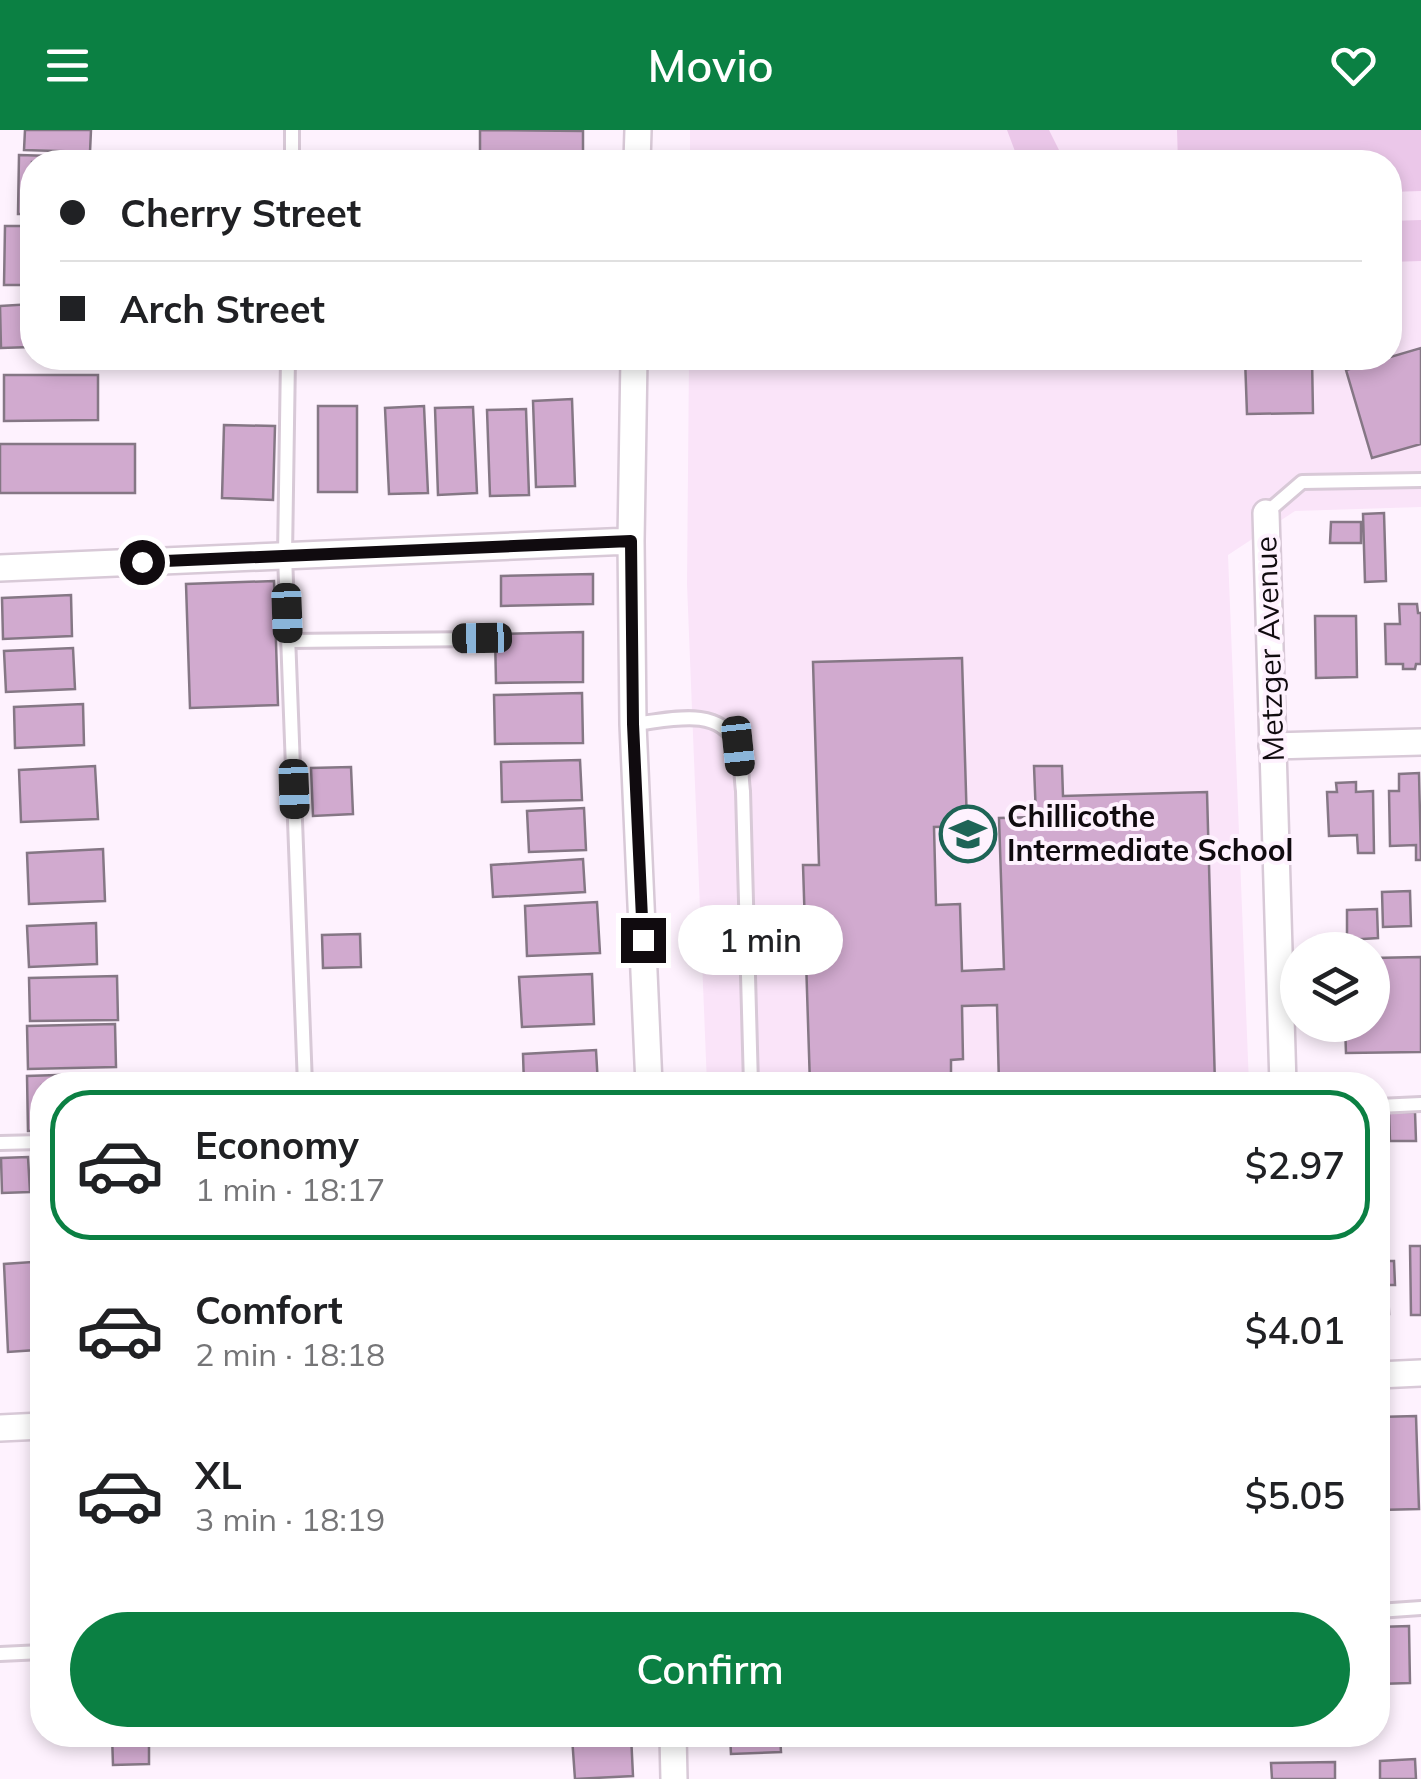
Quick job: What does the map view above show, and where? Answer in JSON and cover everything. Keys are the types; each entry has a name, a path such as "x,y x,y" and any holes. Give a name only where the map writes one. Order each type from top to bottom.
{"street":[{"path":"634,370 633,724 648,1072"},
{"name":"Metzger Avenue","path":"1266,513 1283,1072"},
{"path":"0,568 631,541"},
{"path":"1272,746 1421,742"},
{"path":"1390,1374 1421,1373"},
{"path":"0,1428 30,1427"},
{"path":"673,1747 674,1779"}],"lane":[{"path":"288,370 285,556 305,1072"},
{"path":"1266,513 1302,482 1421,480"},
{"path":"288,641 482,638"},
{"path":"633,724 702,718 724,726 738,746 743,791 751,1072"},
{"path":"1390,1105 1421,1104"},
{"path":"0,1143 30,1142"},
{"path":"1390,1610 1421,1608"},
{"path":"0,1654 30,1653"}],"shaded area":[{"name":"Chillicothe Intermediate School","path":"690,130 1421,130 1421,507 1295,511 1228,555 1248,1072 706,1072 687,584 689,370 1402,370 1402,150 690,150"},
{"path":"1007,130 1049,130 1059,150 1014,150"},
{"path":"1177,130 1421,130 1421,191 1402,192 1402,150 1178,150"},
{"path":"1421,220 1421,261 1402,262 1402,221"}],"building":[{"path":"25,130 91,130 90,150 24,150"},
{"path":"480,130 583,131 583,150 480,150"},
{"path":"19,155 20,214 18,214"},
{"path":"5,226 20,226 20,285 4,285"},
{"path":"20,305 20,347 1,348 0,306"},
{"path":"1421,348 1421,444 1372,458 1346,370 1402,370 1402,354"},
{"path":"1245,370 1312,370 1313,413 1247,414"},
{"path":"4,375 98,375 98,420 4,421"},
{"path":"572,399 575,486 536,487 533,401"},
{"path":"318,406 357,406 357,492 318,492"},
{"path":"424,406 428,493 389,494 385,408"},
{"path":"473,407 477,493 438,495 435,408"},
{"path":"526,409 529,495 490,496 487,410"},
{"path":"224,425 275,426 273,500 222,498"},
{"path":"0,444 135,444 135,493 0,493"},
{"path":"1384,513 1386,581 1365,582 1363,514"},
{"path":"1331,522 1361,522 1361,543 1330,543"},
{"path":"593,574 593,604 501,606 501,576"},
{"path":"274,581 278,705 190,708 186,584"},
{"path":"71,595 72,636 3,639 2,598"},
{"path":"1399,604 1417,604 1421,613 1421,664 1416,664 1415,669 1386,664 1385,624 1400,624"},
{"path":"1315,616 1356,616 1357,677 1316,678"},
{"path":"583,632 583,682 496,683 495,634"},
{"path":"73,648 75,689 6,692 4,651"},
{"path":"962,658 967,826 934,827 936,905 960,904 962,971 1004,969 999,818 1036,817 1034,766 1062,766 1063,796 1207,792 1215,1072 999,1072 997,1005 962,1006 963,1059 951,1060 951,1072 810,1072 803,865 819,865 813,662"},
{"path":"582,693 583,743 495,744 494,695"},
{"path":"83,704 84,745 15,748 14,707"},
{"path":"580,760 582,800 502,802 501,762"},
{"path":"95,766 98,819 21,822 19,770"},
{"path":"351,767 353,814 313,816 311,768"},
{"path":"1419,773 1421,860 1416,860 1416,845 1390,846 1389,791 1399,791 1399,774"},
{"path":"1356,782 1356,792 1373,791 1374,853 1358,853 1357,835 1329,836 1327,792 1337,792 1336,783"},
{"path":"584,808 586,850 529,852 527,811"},
{"path":"103,849 105,901 29,904 27,853"},
{"path":"583,859 585,892 493,897 491,865"},
{"path":"1410,891 1411,926 1383,927 1382,892"},
{"path":"597,902 600,953 527,956 525,906"},
{"path":"1377,909 1378,932 1347,932 1347,910"},
{"path":"96,923 97,964 29,967 27,926"},
{"path":"360,934 361,967 323,968 322,935"},
{"path":"1421,957 1421,1052 1346,1053 1346,1042 1390,1042 1390,958"},
{"path":"592,974 594,1024 522,1027 519,977"},
{"path":"117,976 118,1020 30,1021 29,978"},
{"path":"115,1024 116,1067 28,1069 27,1026"},
{"path":"596,1050 597,1072 524,1072 523,1054"},
{"path":"30,1076 30,1131 28,1131"},
{"path":"1390,1112 1415,1112 1416,1141 1390,1141"},
{"path":"28,1157 30,1192 2,1193 1,1158"},
{"path":"1410,1246 1421,1246 1421,1315 1411,1315"},
{"path":"1390,1261 1394,1261 1395,1285 1390,1285"},
{"path":"30,1262 30,1350 8,1352 4,1264"},
{"path":"1416,1416 1419,1509 1390,1510 1390,1417"},
{"path":"1409,1626 1410,1683 1390,1684 1390,1627"},
{"path":"112,1747 149,1747 149,1764 113,1765"},
{"path":"573,1747 632,1747 633,1776 575,1779"},
{"path":"731,1747 781,1747 781,1752 731,1754"},
{"path":"1415,1759 1416,1779 1380,1779 1380,1761"},
{"path":"1335,1762 1335,1779 1272,1779 1271,1763"}],"place":[{"name":"Chillicothe Intermediate School","path":"968,834"}],"route":[{"path":"142,562 631,541 633,724 643,940"}]}
